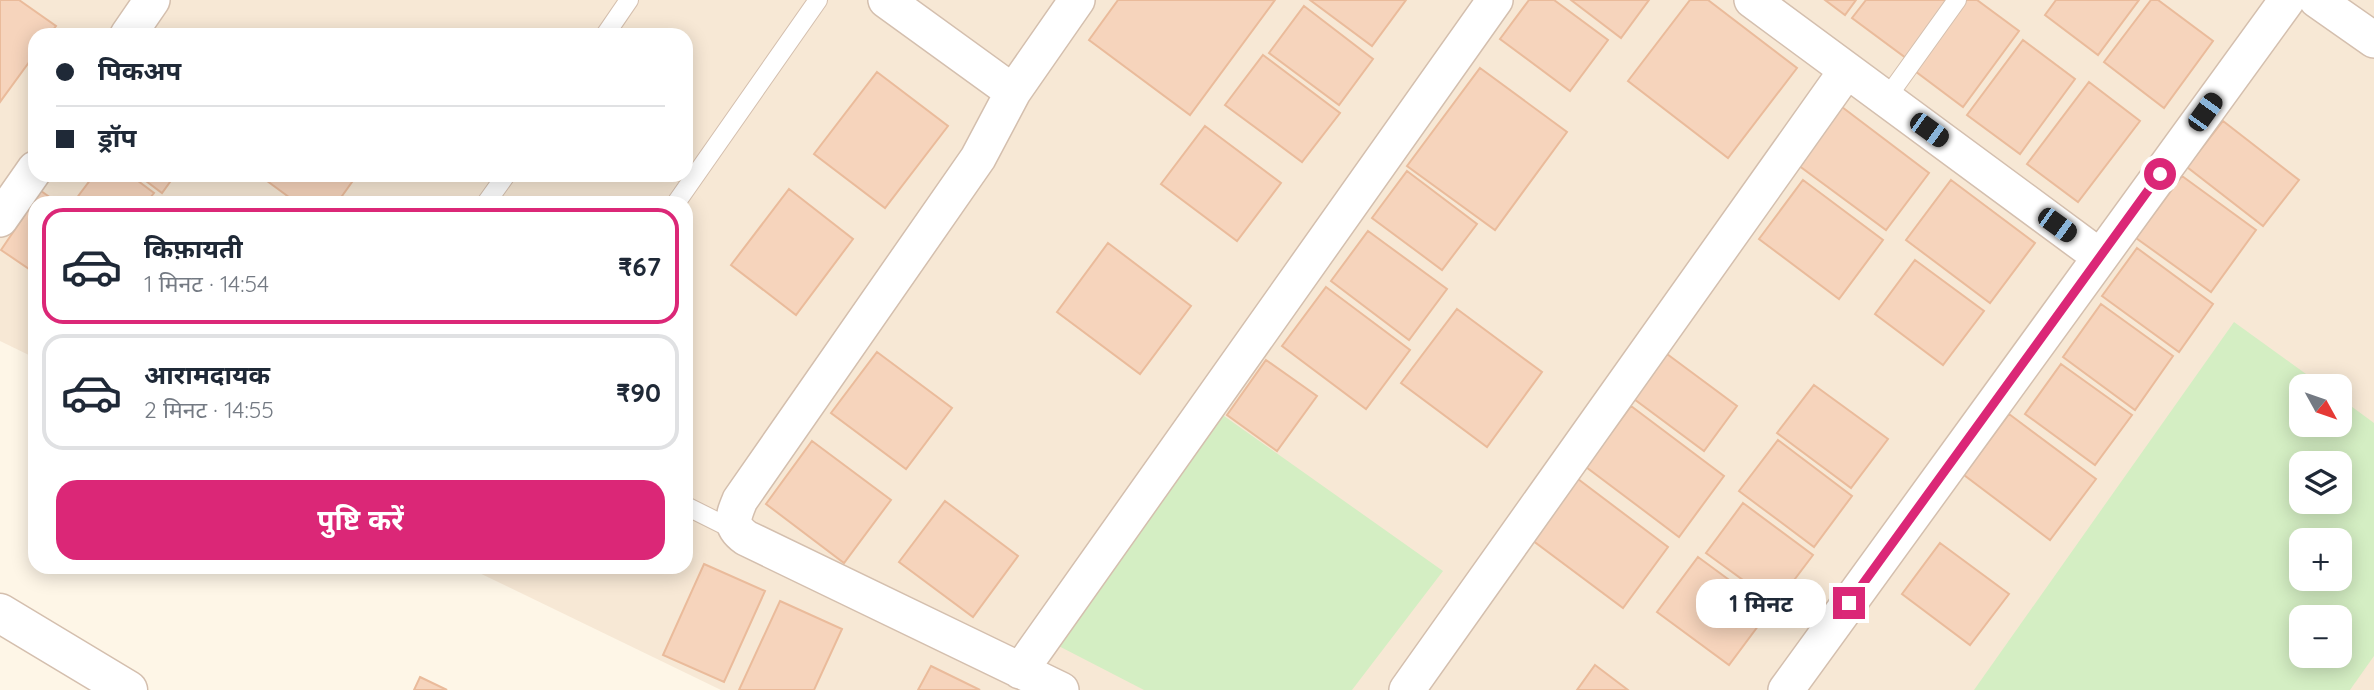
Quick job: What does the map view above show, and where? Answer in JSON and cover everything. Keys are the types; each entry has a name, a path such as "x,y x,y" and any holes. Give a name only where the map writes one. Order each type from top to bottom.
{"street":[{"path":"133,28 152,0"},
{"path":"886,0 1013,92"},
{"path":"1061,690 746,538 736,531 733,521 740,500 978,158 1013,92 1077,0"},
{"path":"1020,671 1495,0"},
{"path":"1752,0 2099,256"},
{"path":"1786,690 2287,0"},
{"path":"2317,0 2374,40"},
{"path":"1407,690 1847,70"},
{"path":"0,219 28,179"},
{"path":"0,613 128,690"}],"lane":[{"path":"610,28 629,0"},
{"path":"693,179 818,0"},
{"path":"1886,99 1956,0"},
{"path":"693,510 736,531"}],"shaded area":[{"path":"0,0 2374,0 2374,690 721,690 481,574 693,574 693,196 28,196 28,355 0,341"}],"green space":[{"path":"2234,322 2306,374 2289,374 2289,438 2352,438 2352,407 2374,423 2374,656 2350,690 1974,690"},
{"path":"1217,411 1443,571 1352,690 1144,690 1047,640"}],"building":[{"path":"0,0 19,0 56,26 28,28 28,64 0,102"},
{"path":"1118,0 1275,0 1190,115 1089,40"},
{"path":"1310,0 1406,0 1372,46"},
{"path":"1529,0 1554,0 1608,40 1570,91 1500,39"},
{"path":"1571,0 1649,0 1621,38"},
{"path":"1690,0 1708,0 1797,68 1728,158 1628,81"},
{"path":"1825,0 1856,0 1845,15"},
{"path":"1866,0 1950,0 1906,58 1852,18"},
{"path":"1962,0 1977,0 2019,31 1963,107 1911,68"},
{"path":"2056,0 2139,0 2098,55 2045,15"},
{"path":"2151,0 2158,0 2213,41 2164,108 2104,62"},
{"path":"1304,6 1373,59 1339,105 1269,53"},
{"path":"2023,40 2075,79 2020,154 1967,115"},
{"path":"1263,55 1340,113 1302,162 1225,105"},
{"path":"1480,68 1567,132 1495,230 1407,166"},
{"path":"877,72 948,126 885,208 814,154"},
{"path":"2089,82 2140,121 2078,202 2027,164"},
{"path":"1842,107 1929,173 1886,230 1798,165"},
{"path":"2223,121 2299,180 2263,226 2187,167"},
{"path":"1205,126 1281,183 1237,241 1161,184"},
{"path":"1407,171 1477,224 1442,270 1372,218"},
{"path":"2182,176 2256,230 2211,292 2136,238"},
{"path":"1803,180 1883,240 1839,299 1759,239"},
{"path":"1951,180 2035,243 1990,303 1906,240"},
{"path":"89,182 139,182 154,193 152,196 78,196"},
{"path":"147,182 170,182 162,193"},
{"path":"268,182 352,182 342,196 288,196"},
{"path":"789,189 853,239 796,315 731,265"},
{"path":"28,210 28,268 1,250"},
{"path":"1368,231 1447,289 1409,340 1331,281"},
{"path":"1108,243 1191,306 1140,374 1057,312"},
{"path":"2137,248 2213,304 2179,352 2102,296"},
{"path":"1915,260 1984,311 1943,365 1875,314"},
{"path":"1326,287 1410,350 1366,409 1282,346"},
{"path":"2101,304 2173,356 2135,410 2063,357"},
{"path":"1457,309 1542,372 1487,447 1401,383"},
{"path":"877,352 952,408 906,469 831,413"},
{"path":"1667,354 1737,406 1704,451 1634,399"},
{"path":"1266,360 1317,396 1277,451 1227,415"},
{"path":"2061,364 2132,415 2095,465 2025,414"},
{"path":"1814,385 1888,439 1851,488 1777,433"},
{"path":"1631,406 1724,476 1679,537 1586,467"},
{"path":"2009,414 2096,479 2050,540 1964,475"},
{"path":"1778,440 1852,496 1814,547 1739,491"},
{"path":"812,441 891,500 844,563 766,504"},
{"path":"1578,479 1668,547 1623,608 1532,540"},
{"path":"945,501 1018,556 973,617 899,562"},
{"path":"1743,503 1813,555 1776,604 1706,553"},
{"path":"1940,543 2009,594 1970,645 1902,594"},
{"path":"1698,557 1770,610 1729,665 1657,612"},
{"path":"704,564 765,591 724,682 663,655"},
{"path":"780,601 842,629 814,690 739,690"},
{"path":"1595,665 1628,690 1577,690"},
{"path":"931,666 980,690 918,690"},
{"path":"420,677 447,690 414,690"}],"route":[{"path":"1849,603 2160,174"}]}
